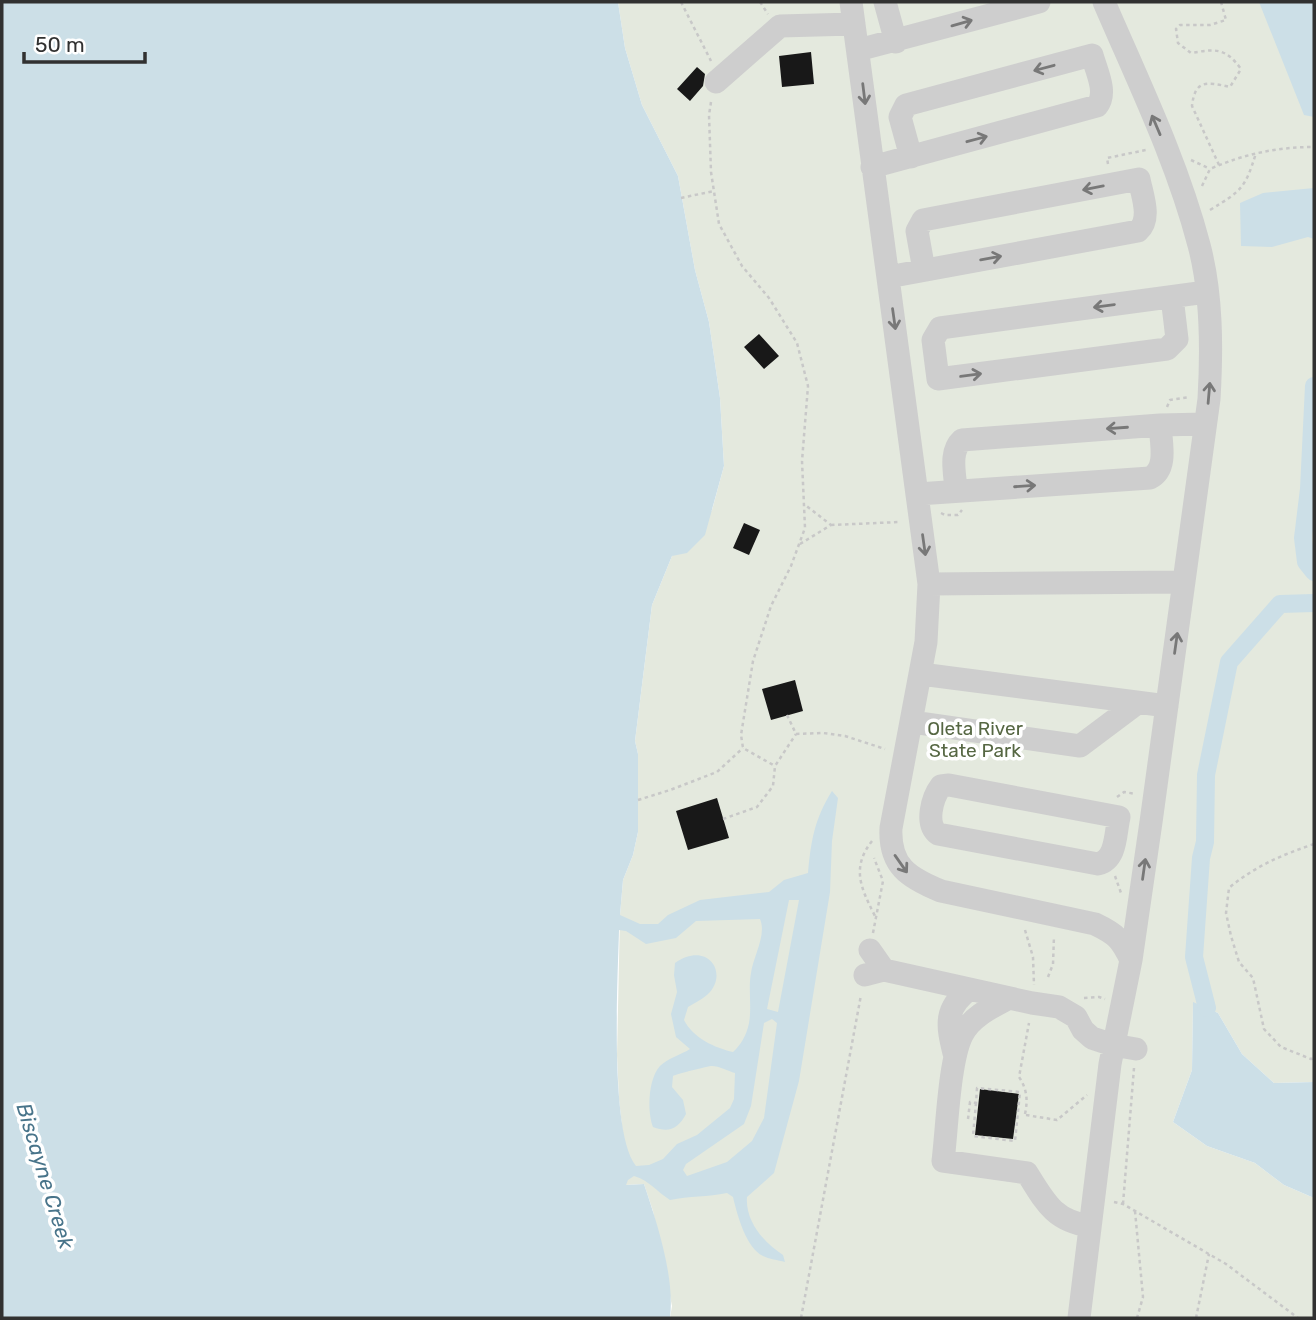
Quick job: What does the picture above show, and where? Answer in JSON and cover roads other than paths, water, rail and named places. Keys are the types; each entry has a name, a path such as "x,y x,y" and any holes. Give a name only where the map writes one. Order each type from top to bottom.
{"street":[{"path":"885,2 896,42"},
{"path":"858,50 1039,2"},
{"path":"1079,1318 1113,1045 1131,960 1151,822 1205,424 1211,361 1198,211 1174,168 1104,2"},
{"path":"716,82 780,26 853,13 929,584 926,642 891,841 898,864 920,883 941,891 1096,925 1113,932 1131,960"},
{"path":"911,157 900,117 906,105 1123,47"},
{"path":"873,167 1097,106 1102,101 1102,94 1092,55"},
{"path":"924,270 917,231 923,220 1139,179 1174,168"},
{"path":"888,277 1138,231 1144,226 1146,219 1139,179"},
{"path":"938,379 933,340 940,328 1206,292"},
{"path":"903,384 1167,349 1177,340 1172,297"},
{"path":"957,490 954,453 956,445 962,440 1205,424"},
{"path":"918,494 1150,478 1158,474 1162,467 1160,425"},
{"path":"929,584 1184,582"},
{"path":"921,674 1167,706"},
{"path":"912,722 1080,746 1136,704"},
{"path":"1118,817 1112,855 1107,862 1098,864 938,834 930,824 936,792 941,786 949,785 1151,822"},
{"path":"897,799 933,806"},
{"path":"1096,925 1120,925 1131,919 1138,909"},
{"path":"870,950 874,972 1059,1007 1076,1017 1091,1038 1136,1049"},
{"path":"955,1056 949,1018 954,1004 970,989"},
{"path":"1009,998 974,1020 962,1035 955,1056 943,1161 1027,1173 1049,1208 1071,1224 1090,1226"}],"water":[{"name":"Biscayne Creek","path":"2,2 618,2 625,48 642,105 678,176 695,270 709,322 720,398 724,466 705,535 687,553 672,556 652,605 635,741 638,754 638,832 623,880 620,915 640,924 658,924 668,915 700,900 769,892 784,880 808,873 817,821 832,791 838,798 832,841 830,892 799,1081 774,1173 747,1197 749,1214 757,1230 783,1255 785,1262 757,1252 743,1230 733,1197 727,1193 670,1200 649,1183 634,1176 626,1185 644,1184 664,1250 670,1285 670,1318 2,1318","holes":["789,900 799,900 778,1012 767,1009","760,919 761,939 750,979 749,1023 743,1039 733,1052 699,1037 684,1020 688,1007 714,987 716,970 706,957 697,955 675,963 677,992 671,1014 676,1037 690,1049 663,1063 656,1072 650,1096 653,1127 664,1130 672,1128 680,1123 686,1114 683,1100 672,1087 673,1076 712,1066 735,1073 734,1099 730,1108 697,1135 677,1144 663,1159 649,1165 636,1166 627,1148 618,1089 619,930 626,931 646,944 676,938 696,921","772,1019 777,1023 764,1118 752,1141 727,1162 687,1176 683,1170 686,1164 744,1124 751,1106 764,1023"]},
{"path":"1259,2 1314,2 1314,117 1304,115"},
{"path":"1314,188 1314,239 1308,237 1272,247 1241,246 1240,203 1263,193"},
{"path":"1193,1002 1218,1013 1242,1054 1274,1083 1314,1082 1314,1198 1284,1185 1255,1163 1207,1146 1173,1122 1192,1070"}],"waterway":[{"path":"1314,386 1309,489 1303,538 1306,562 1314,572"},
{"path":"1207,1008 1194,957 1201,858 1205,842 1206,775 1229,662 1280,604 1314,603"}],"park label":[{"name":"Oleta River State Park","path":"975,739"}]}
